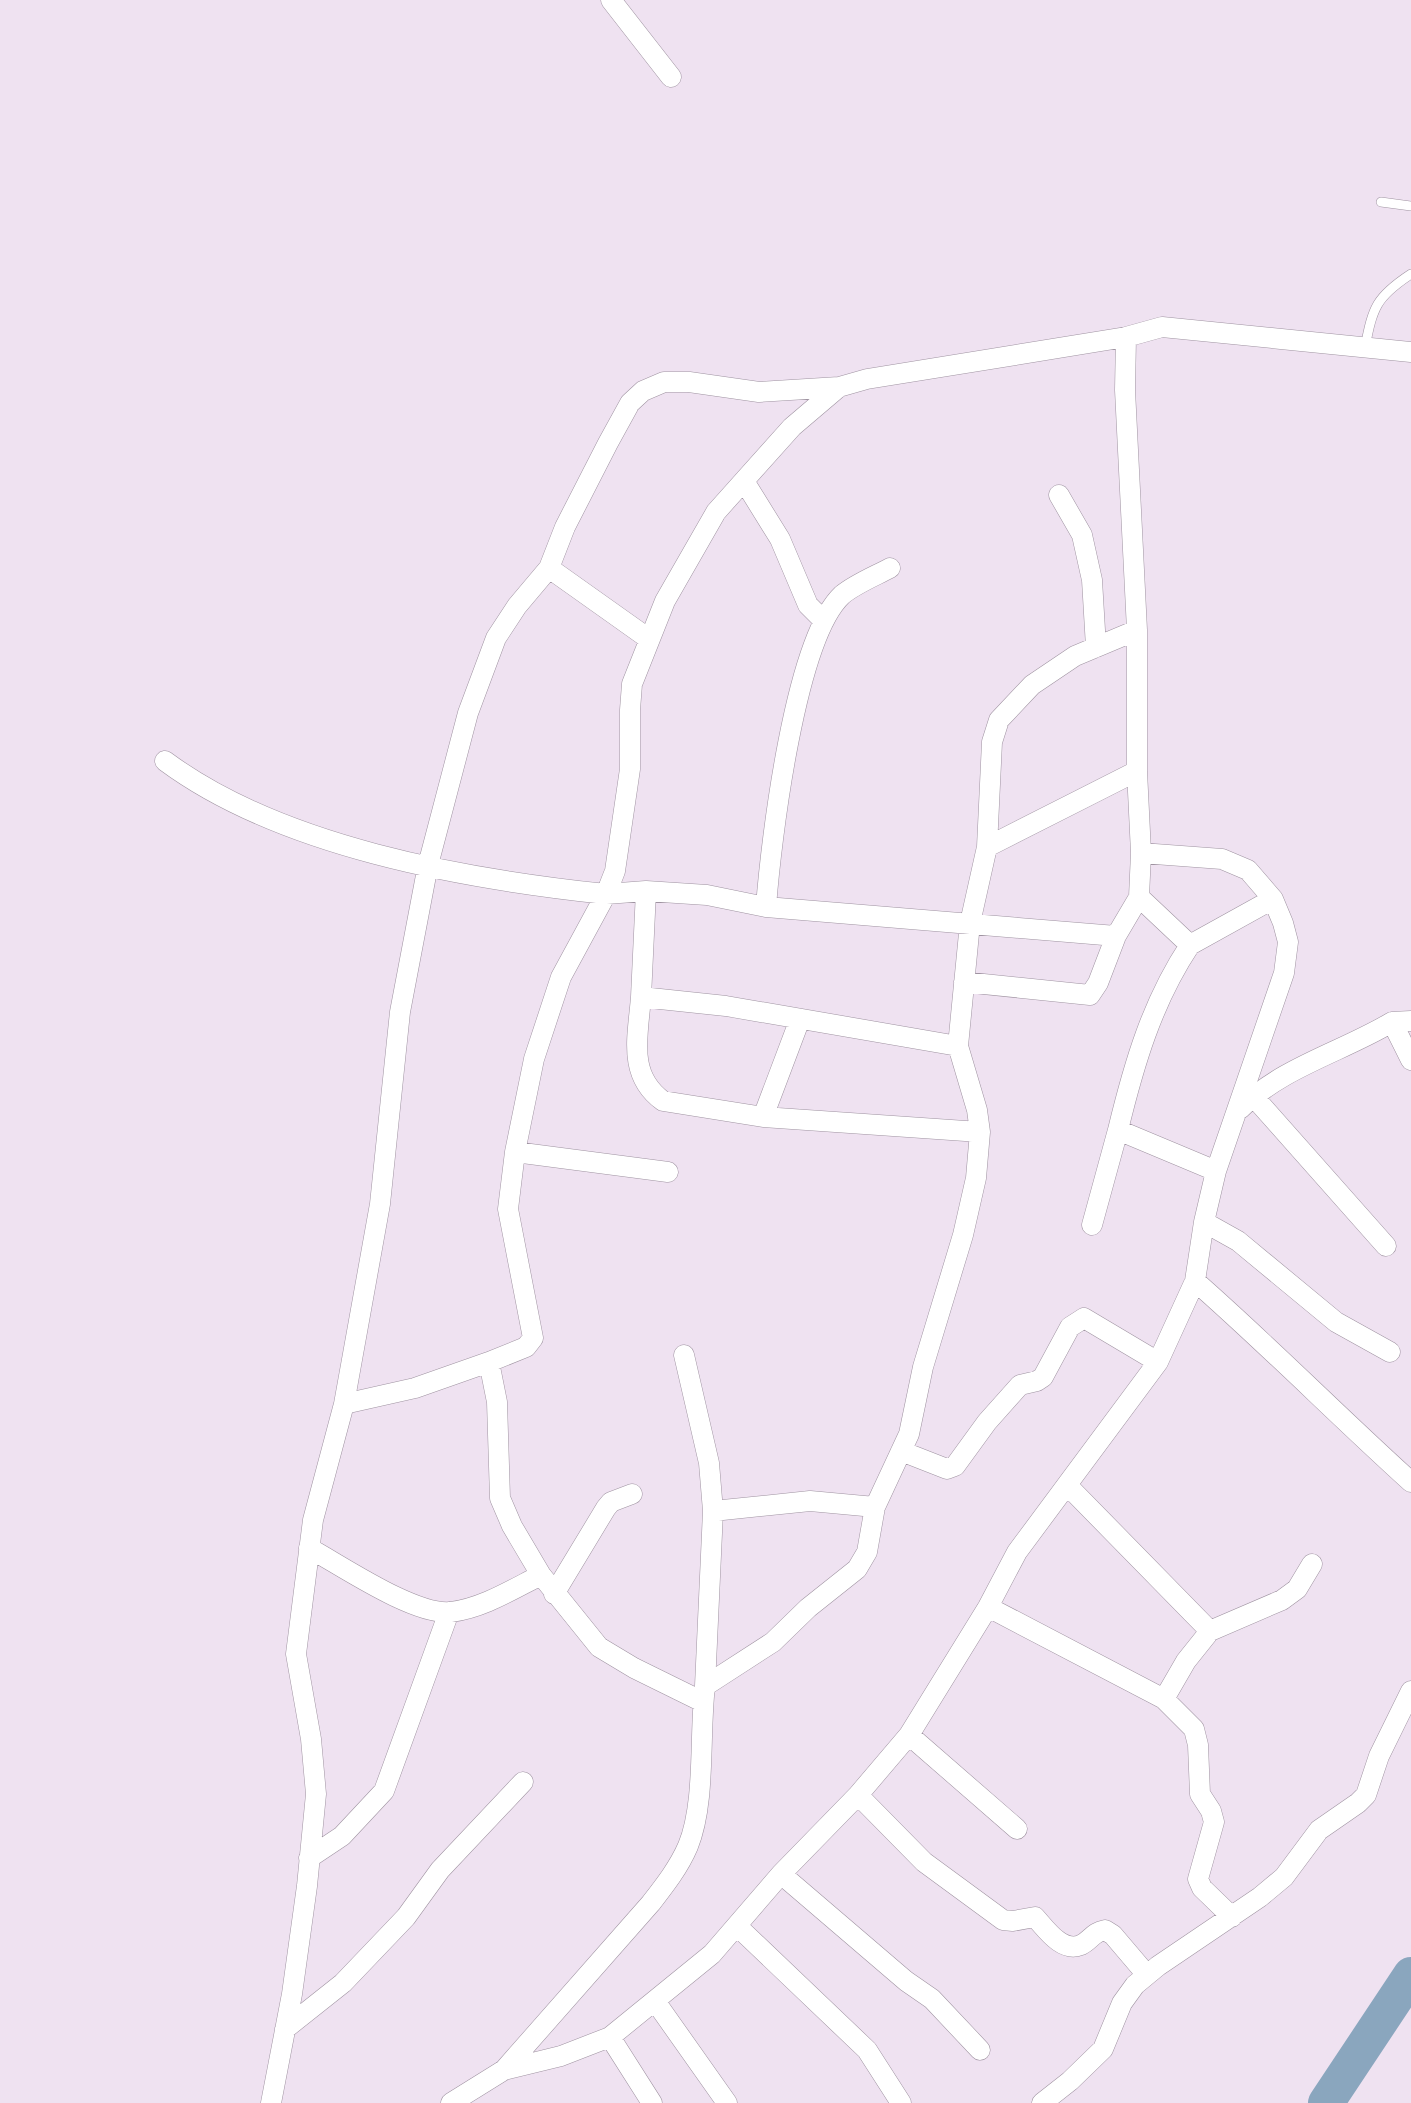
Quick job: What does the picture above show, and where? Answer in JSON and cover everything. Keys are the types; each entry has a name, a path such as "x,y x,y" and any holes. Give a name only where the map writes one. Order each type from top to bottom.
{"street":[{"path":"610,0 671,77"},
{"path":"271,2103 285,2030 316,1794 311,1739 296,1654 309,1548 313,1520 344,1404 380,1204 400,1012 429,865 468,713 496,638 517,606 549,568 565,527 630,403 643,391 664,382 689,382 759,392 839,387 891,375 1126,337 1162,327 1411,351"},
{"path":"964,982 1090,995 1098,983 1116,936 1139,897 1142,853 1137,771 1137,630 1125,390 1126,337"},
{"path":"344,1404 415,1388 526,1347 533,1338 508,1209 515,1152 534,1059 561,977 606,894 615,871 630,770 632,684 665,601 716,512 792,427 839,387"},
{"path":"744,481 780,539 808,605 823,620"},
{"path":"1059,495 1082,536 1092,580 1096,647"},
{"path":"549,568 649,639"},
{"path":"766,907 771,837 784,768 800,693 823,620 843,594 890,568"},
{"path":"704,1694 772,1642 808,1608 857,1569 867,1552 875,1507 909,1434 923,1367 963,1235 975,1178 980,1132 977,1110 958,1046 970,922 987,847 992,742 999,720 1032,685 1075,656 1137,630"},
{"path":"165,761 197,784 244,808 367,853 532,886 606,894 646,891 707,895 766,907 970,922 1116,936"},
{"path":"987,847 1137,771"},
{"path":"504,2070 561,2056 610,2037 712,1954 781,1874 858,1795 909,1735 988,1607 1017,1552 1158,1362 1196,1281 1204,1222 1216,1171 1284,973 1288,942 1273,899 1248,870 1222,859 1142,853"},
{"path":"646,891 636,1061 643,1081 651,1093 663,1101 763,1117 980,1132"},
{"path":"1139,897 1190,945"},
{"path":"1092,1225 1130,1080 1152,1013 1169,976 1190,945 1273,899"},
{"path":"641,997 726,1006 958,1046"},
{"path":"763,1117 800,1019"},
{"path":"1238,1111 1253,1096 1294,1069 1401,1021 1411,1060"},
{"path":"1253,1096 1386,1246"},
{"path":"1118,1130 1216,1171"},
{"path":"515,1152 668,1172"},
{"path":"1204,1222 1238,1241 1336,1322 1390,1352"},
{"path":"1196,1281 1248,1327 1329,1407 1411,1482"},
{"path":"901,1451 947,1469 955,1467 987,1422 1020,1385 1036,1382 1043,1377 1070,1327 1084,1318 1158,1362"},
{"path":"451,2103 504,2070 670,1879 688,1845 696,1813 713,1511 709,1462 684,1355"},
{"path":"489,1362 497,1402 500,1498 512,1526 541,1575 599,1647 634,1668 704,1694"},
{"path":"1067,1485 1210,1631"},
{"path":"554,1594 606,1508 611,1502 632,1494"},
{"path":"713,1511 810,1501 875,1507"},
{"path":"309,1548 406,1601 424,1609 449,1612 472,1608 541,1575"},
{"path":"1164,1699 1186,1661 1210,1631 1282,1600 1297,1589 1312,1564"},
{"path":"988,1607 1164,1699 1194,1729 1198,1745 1200,1794 1211,1811 1214,1822 1198,1879 1202,1888 1232,1917"},
{"path":"309,1858 342,1836 384,1791 449,1612"},
{"path":"1042,2103 1070,2081 1103,2049 1122,2003 1147,1975 1232,1917 1284,1877 1319,1830 1344,1814 1366,1795 1379,1756 1411,1691"},
{"path":"909,1735 1017,1829"},
{"path":"285,2030 343,1983 406,1917 440,1870 523,1782"},
{"path":"858,1795 924,1862 1003,1920 1013,1921 1035,1917 1058,1941 1067,1946 1082,1944 1094,1932 1105,1930 1113,1935 1147,1975"},
{"path":"781,1874 906,1981 932,1999 980,2050"},
{"path":"737,1926 867,2050 901,2103"},
{"path":"655,2001 727,2103"},
{"path":"610,2037 652,2103"}],"lane":[{"path":"1381,202 1411,206"},
{"path":"1365,347 1372,311 1390,288 1411,274"}],"waterway":[{"path":"1326,2103 1411,1975"}]}
